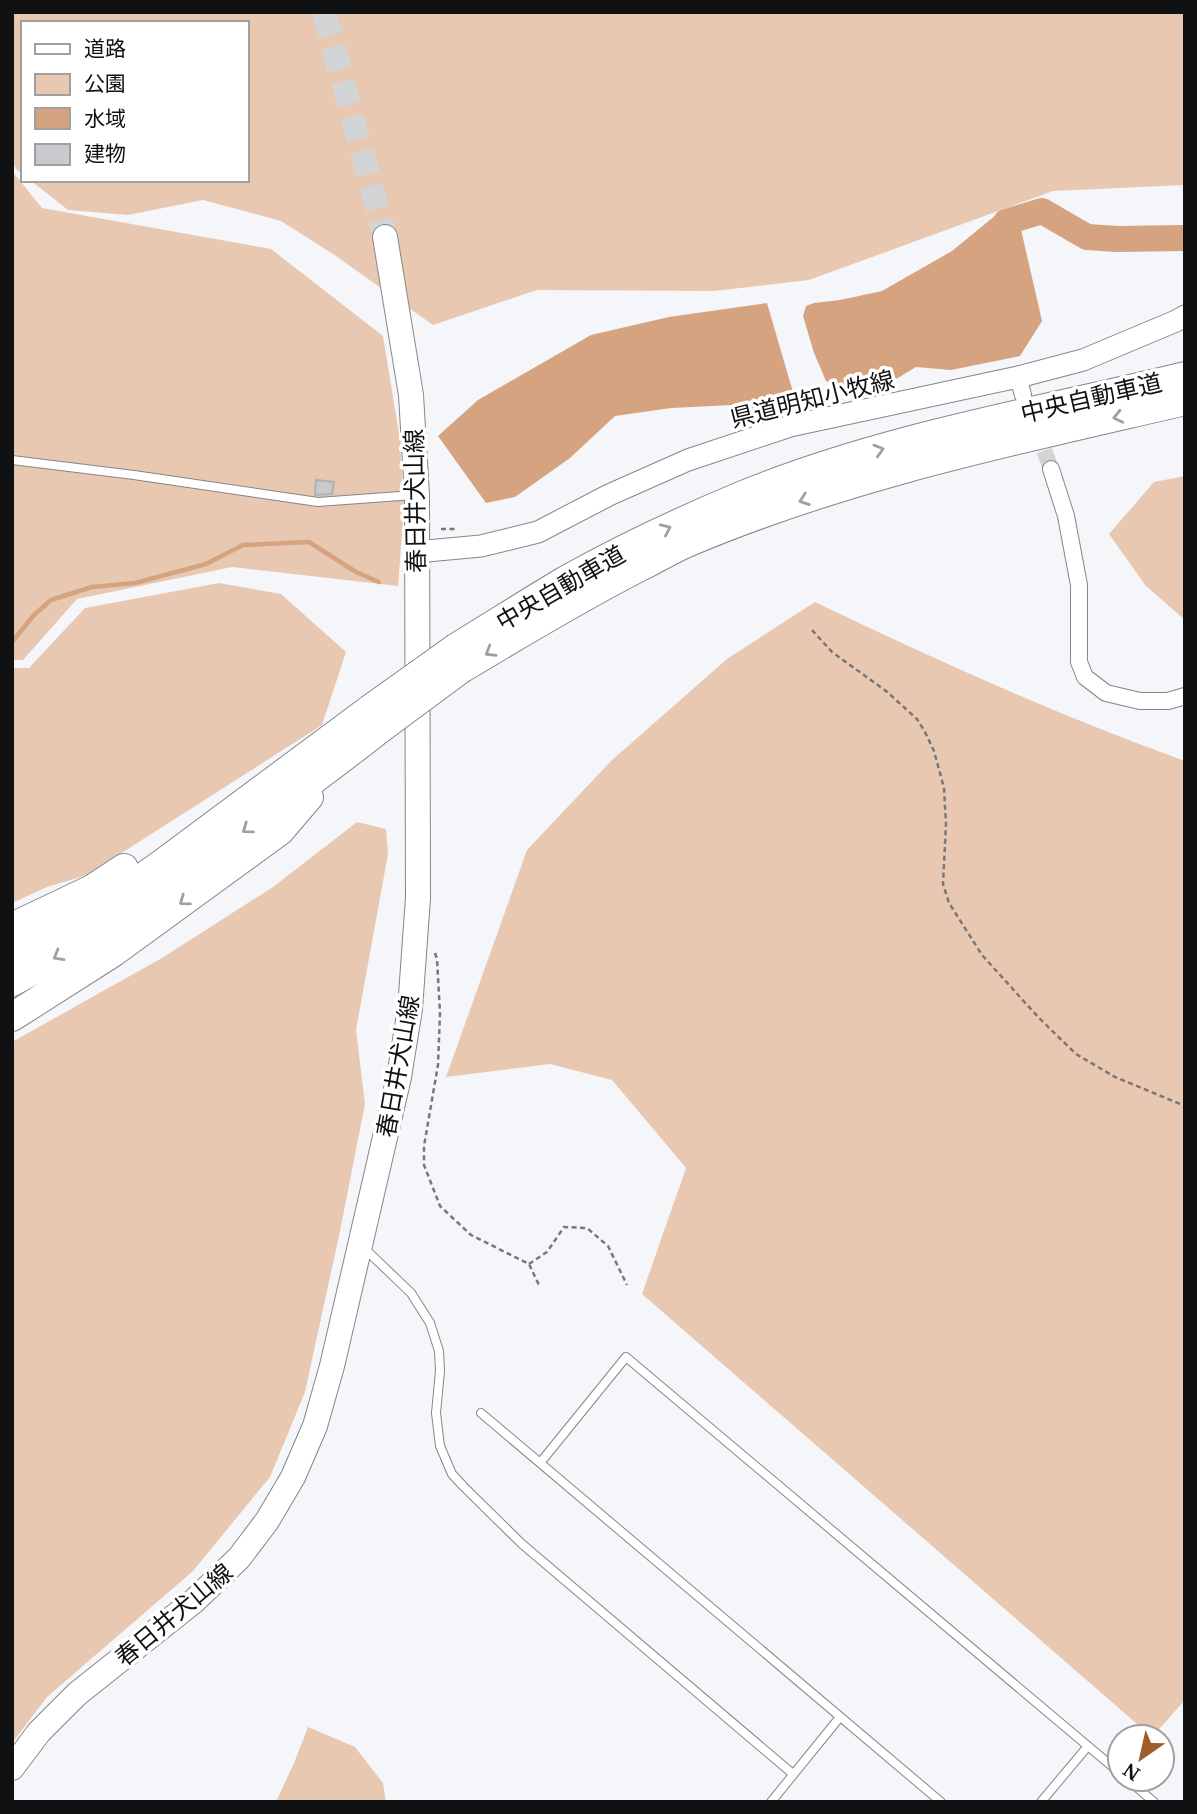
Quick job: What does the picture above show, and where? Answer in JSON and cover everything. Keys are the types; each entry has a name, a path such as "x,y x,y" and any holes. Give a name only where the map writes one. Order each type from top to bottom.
{"highway":[{"name":"中央自動車道","path":"12,958 100,907 459,658 568,579 665,529 745,494 919,438 1185,376"},
{"name":"中央自動車道","path":"459,658 686,544 748,519 928,461 1185,401"},
{"path":"12,927 92,889 201,819 345,711 371,718"},
{"name":"中央自動車道","path":"12,982 94,935 199,864 343,758 371,718"},
{"path":"12,1017 114,952 280,831 343,758"}],"main road":[{"name":"春日井犬山線","path":"12,1768 39,1732 77,1694 194,1601 239,1558 267,1521 293,1477 316,1426 332,1366 399,1077 410,1009 418,898 417,495 411,395 385,237"},
{"name":"県道明知小牧線","path":"416,552 481,546 538,532 609,495 688,460 790,426 1020,386 1185,316"}],"street":[{"path":"1051,469 1066,516 1079,585 1079,662 1085,677 1106,693 1140,701 1168,701 1185,696"}],"lane":[{"path":"12,460 318,502 417,495"},
{"path":"361,1245 411,1293 430,1323 439,1351 436,1413 440,1446 453,1474 464,1488 522,1544 793,1774"},
{"path":"540,1463 626,1357 1106,1761"},
{"path":"481,1413 941,1802"},
{"path":"771,1802 840,1717"},
{"path":"1041,1802 1088,1746"}],"path":[{"path":"812,630 832,652 886,691 917,719 925,732 934,751 944,788 946,824 943,884 950,903 982,956 1076,1054 1115,1077 1185,1106"},
{"path":"415,945 430,946 438,959 438,1065 424,1146 424,1165 440,1206 471,1235 529,1264 538,1285"},
{"path":"529,1264 547,1252 564,1227 587,1228 608,1246 627,1285"}],"green space":[{"path":"12,12 1185,12 1185,185 1053,191 809,280 714,291 537,290 433,325 333,254 281,221 203,200 128,215 68,210 33,182 248,182 248,21 21,21 21,173 12,162"},
{"path":"12,171 42,208 271,249 383,336 400,439 404,507 398,586 232,567 77,599 23,660 12,660"},
{"path":"1185,476 1185,620 1146,586 1109,534 1154,482"},
{"path":"219,583 281,594 346,652 322,725 87,875 47,887 12,903 12,668 29,668 85,608"},
{"path":"815,602 998,686 1185,761 1185,1700 1164,1723 1136,1723 642,1294 686,1168 612,1080 550,1064 446,1077 527,850 611,761 727,659"},
{"path":"357,822 386,829 388,854 356,1030 365,1104 305,1392 270,1477 193,1571 47,1697 12,1743 12,1042 162,958 273,887"},
{"path":"308,1727 355,1747 383,1783 386,1802 276,1802"}],"water":[{"path":"1017,212 1042,321 1020,356 951,370 916,367 883,385 842,388 826,381 803,316 806,306 882,291 952,251 996,215"},
{"path":"767,303 795,399 755,410 732,405 671,408 615,416 570,458 515,497 486,503 438,436 478,400 591,335 669,317"}],"building":[{"path":"316,480 334,482 332,494 315,495"}],"waterway":[{"path":"1006,222 1042,211 1087,237 1185,238"},
{"path":"12,642 34,615 51,600 92,587 135,583 206,564 243,545 309,542 356,572 379,582"}],"tunnel":[{"path":"324,12 385,237"},
{"path":"1036,428 1051,469"}]}
